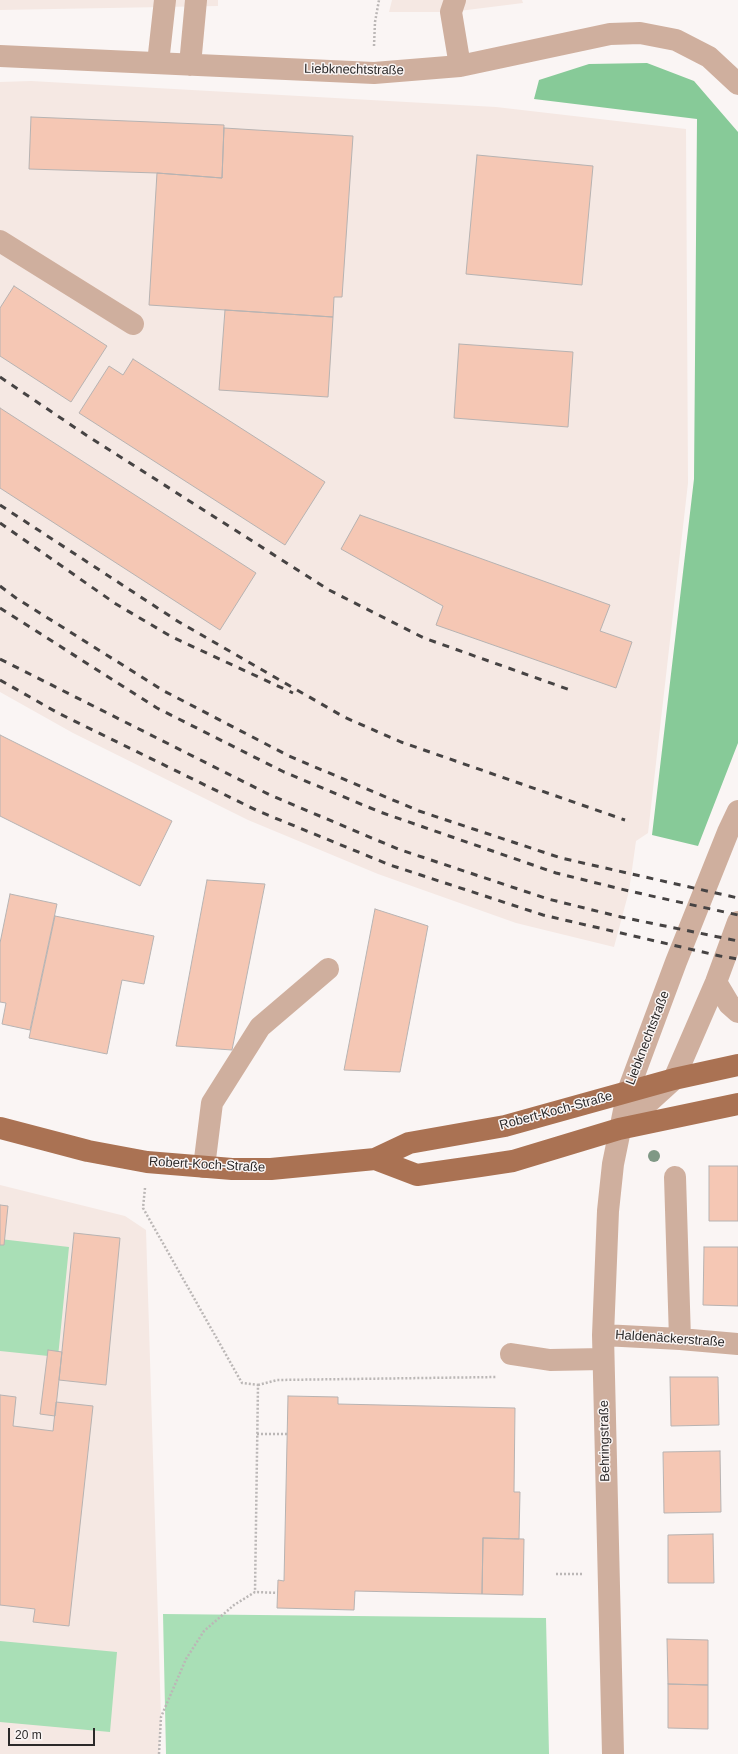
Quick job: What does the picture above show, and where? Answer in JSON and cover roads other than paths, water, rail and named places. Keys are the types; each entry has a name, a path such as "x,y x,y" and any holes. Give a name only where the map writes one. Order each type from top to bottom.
{"main road":[{"name":"Robert-Koch-Straße","path":"0,1128 88,1152 147,1162 232,1169 271,1169 374,1159 409,1143 505,1126 628,1091 738,1064"},
{"name":"Robert-Koch-Straße","path":"374,1159 417,1175 512,1161 619,1129 738,1104"}],"street":[{"path":"158,63 165,0"},
{"path":"190,65 196,0"},
{"path":"448,4 460,66"},
{"name":"Liebknechtstraße","path":"0,56 374,73 460,66 610,34 640,33 676,40 709,57 738,83"},
{"path":"0,241 132,324"},
{"name":"Liebknechtstraße","path":"619,1129 628,1091 679,954 728,832 738,811"},
{"name":"Liebknechtstraße","path":"619,1129 674,1079 716,982 738,922"},
{"path":"204,1167 212,1103 260,1026 328,969"},
{"path":"716,982 729,1004 738,1012"},
{"name":"Behringstraße","path":"613,1754 603,1335 608,1211 613,1164 619,1129"},
{"path":"675,1177 680,1339"},
{"name":"Haldenäckerstraße","path":"603,1335 738,1344"},
{"path":"511,1354 550,1360 603,1358"}],"railway":[{"path":"0,377 86,435 329,590 424,638 573,691"},
{"path":"0,505 179,622 344,717 401,742 625,820"},
{"path":"0,523 116,604 172,637 293,693"},
{"path":"0,586 16,598 164,691 289,756 419,811 561,858 738,898"},
{"path":"0,608 157,708 284,772 380,812 556,873 738,915"},
{"path":"0,659 270,795 398,849 548,899 621,917 738,941"},
{"path":"0,680 58,713 258,811 390,865 543,915 738,959"}]}
